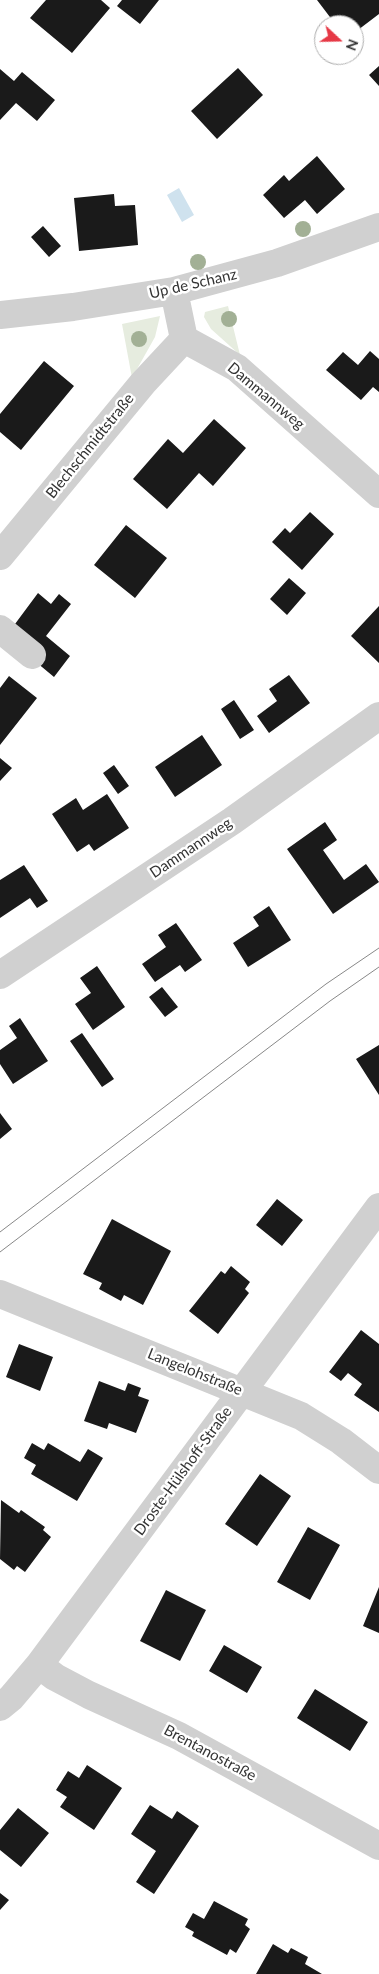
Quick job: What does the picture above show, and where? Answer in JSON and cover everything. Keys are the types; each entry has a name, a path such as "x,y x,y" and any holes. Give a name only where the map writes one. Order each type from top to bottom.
{"street":[{"name":"Up de Schanz","path":"0,315 73,307 174,291 276,263 379,227"},
{"path":"174,291 184,339"},
{"name":"Dammannweg","path":"184,339 238,368 379,494"},
{"name":"Blechschmidtstraße","path":"0,556 143,383 184,339"},
{"path":"0,629 32,654"},
{"name":"Dammannweg","path":"0,975 232,821 379,716"},
{"name":"Droste-Hülshoff-Straße","path":"0,1707 39,1664 379,1207"},
{"name":"Langelohstraße","path":"0,1294 280,1406 321,1427 379,1470"},
{"name":"Brentanostraße","path":"39,1664 55,1676 89,1695 179,1736 379,1846"}],"shaded area":[{"path":"228,306 240,355 211,329 204,317 205,312"},
{"path":"160,316 155,337 132,378 122,324"}],"water":[{"path":"179,188 194,215 182,222 167,195"}],"building":[{"path":"46,0 101,0 110,8 72,53 30,18"},
{"path":"122,0 159,0 140,24 117,6"},
{"path":"317,0 379,0 379,14 364,25 364,15 328,15"},
{"path":"379,66 379,86 369,75"},
{"path":"238,68 263,95 217,139 191,111"},
{"path":"0,69 14,81 22,72 55,100 37,121 16,103 0,120"},
{"path":"317,156 345,189 317,214 305,200 284,218 263,195 284,175 289,181"},
{"path":"114,194 115,206 135,205 138,245 79,251 74,198"},
{"path":"43,226 61,246 49,257 31,237"},
{"path":"370,351 379,359 379,392 373,387 361,400 326,370 343,352 358,365"},
{"path":"44,361 74,386 21,450 0,432 0,414"},
{"path":"214,419 246,448 213,486 199,473 167,509 133,479 168,439 183,453"},
{"path":"310,512 334,534 302,570 272,542 285,528 290,533"},
{"path":"126,525 167,558 135,598 94,565"},
{"path":"289,578 306,593 287,615 270,599"},
{"path":"38,593 51,604 59,594 71,604 46,636 70,656 54,677 36,662 15,624"},
{"path":"379,606 379,663 351,636"},
{"path":"289,675 310,703 269,733 257,716 277,701 269,689"},
{"path":"9,676 37,698 0,745 0,688"},
{"path":"234,700 254,730 240,739 221,709"},
{"path":"202,735 222,765 175,797 155,767"},
{"path":"0,758 12,768 0,781"},
{"path":"114,765 129,786 118,794 103,773"},
{"path":"107,794 129,828 94,851 89,844 77,852 52,814 76,798 83,810"},
{"path":"325,822 337,840 323,850 344,880 366,864 379,882 333,914 287,849"},
{"path":"24,865 48,901 37,908 30,898 0,918 0,880"},
{"path":"269,906 291,940 248,967 233,943 259,926 253,917"},
{"path":"176,923 202,960 185,972 180,965 155,982 142,964 166,947 158,935"},
{"path":"97,966 125,1007 93,1030 75,1004 91,993 80,978"},
{"path":"162,987 178,1007 165,1017 149,997"},
{"path":"20,1018 48,1061 13,1084 0,1064 0,1050 17,1038 9,1026"},
{"path":"82,1033 114,1079 102,1087 70,1041"},
{"path":"379,1045 379,1095 356,1059"},
{"path":"0,1113 12,1129 0,1139"},
{"path":"277,1199 303,1220 282,1246 256,1225"},
{"path":"112,1219 171,1251 143,1305 124,1295 121,1301 99,1289 102,1283 83,1274"},
{"path":"231,1266 250,1282 245,1289 249,1293 218,1334 189,1311 221,1271 225,1274"},
{"path":"361,1330 379,1344 379,1412 354,1395 362,1384 348,1373 341,1381 329,1372"},
{"path":"19,1344 53,1357 40,1391 6,1377"},
{"path":"99,1381 125,1391 128,1383 141,1388 138,1396 149,1400 136,1433 109,1423 107,1429 84,1421"},
{"path":"32,1443 44,1450 48,1443 80,1462 88,1449 103,1458 77,1501 31,1474 36,1465 24,1458"},
{"path":"260,1474 291,1496 257,1546 225,1524"},
{"path":"1,1500 19,1513 21,1510 45,1527 43,1530 51,1537 25,1572 17,1566 14,1570 0,1559"},
{"path":"308,1527 340,1545 310,1600 277,1582"},
{"path":"379,1587 379,1633 363,1626"},
{"path":"166,1590 206,1610 180,1661 140,1641"},
{"path":"224,1645 262,1667 247,1693 209,1671"},
{"path":"315,1689 368,1722 350,1751 297,1718"},
{"path":"87,1765 122,1788 94,1830 60,1807 67,1797 56,1790 68,1771 79,1778"},
{"path":"150,1805 172,1819 177,1811 199,1826 154,1894 136,1882 156,1851 131,1834"},
{"path":"18,1808 49,1833 21,1867 0,1850 0,1830"},
{"path":"0,1893 9,1900 0,1910"},
{"path":"214,1901 248,1919 245,1925 250,1929 236,1953 230,1949 227,1955 192,1936 194,1932 185,1927 193,1913 204,1919"},
{"path":"273,1944 288,1953 291,1948 308,1957 305,1964 322,1974 256,1974"}],"tram line":[{"path":"0,1232 326,984 379,948"},
{"path":"0,1252 330,1001 379,967"}]}
